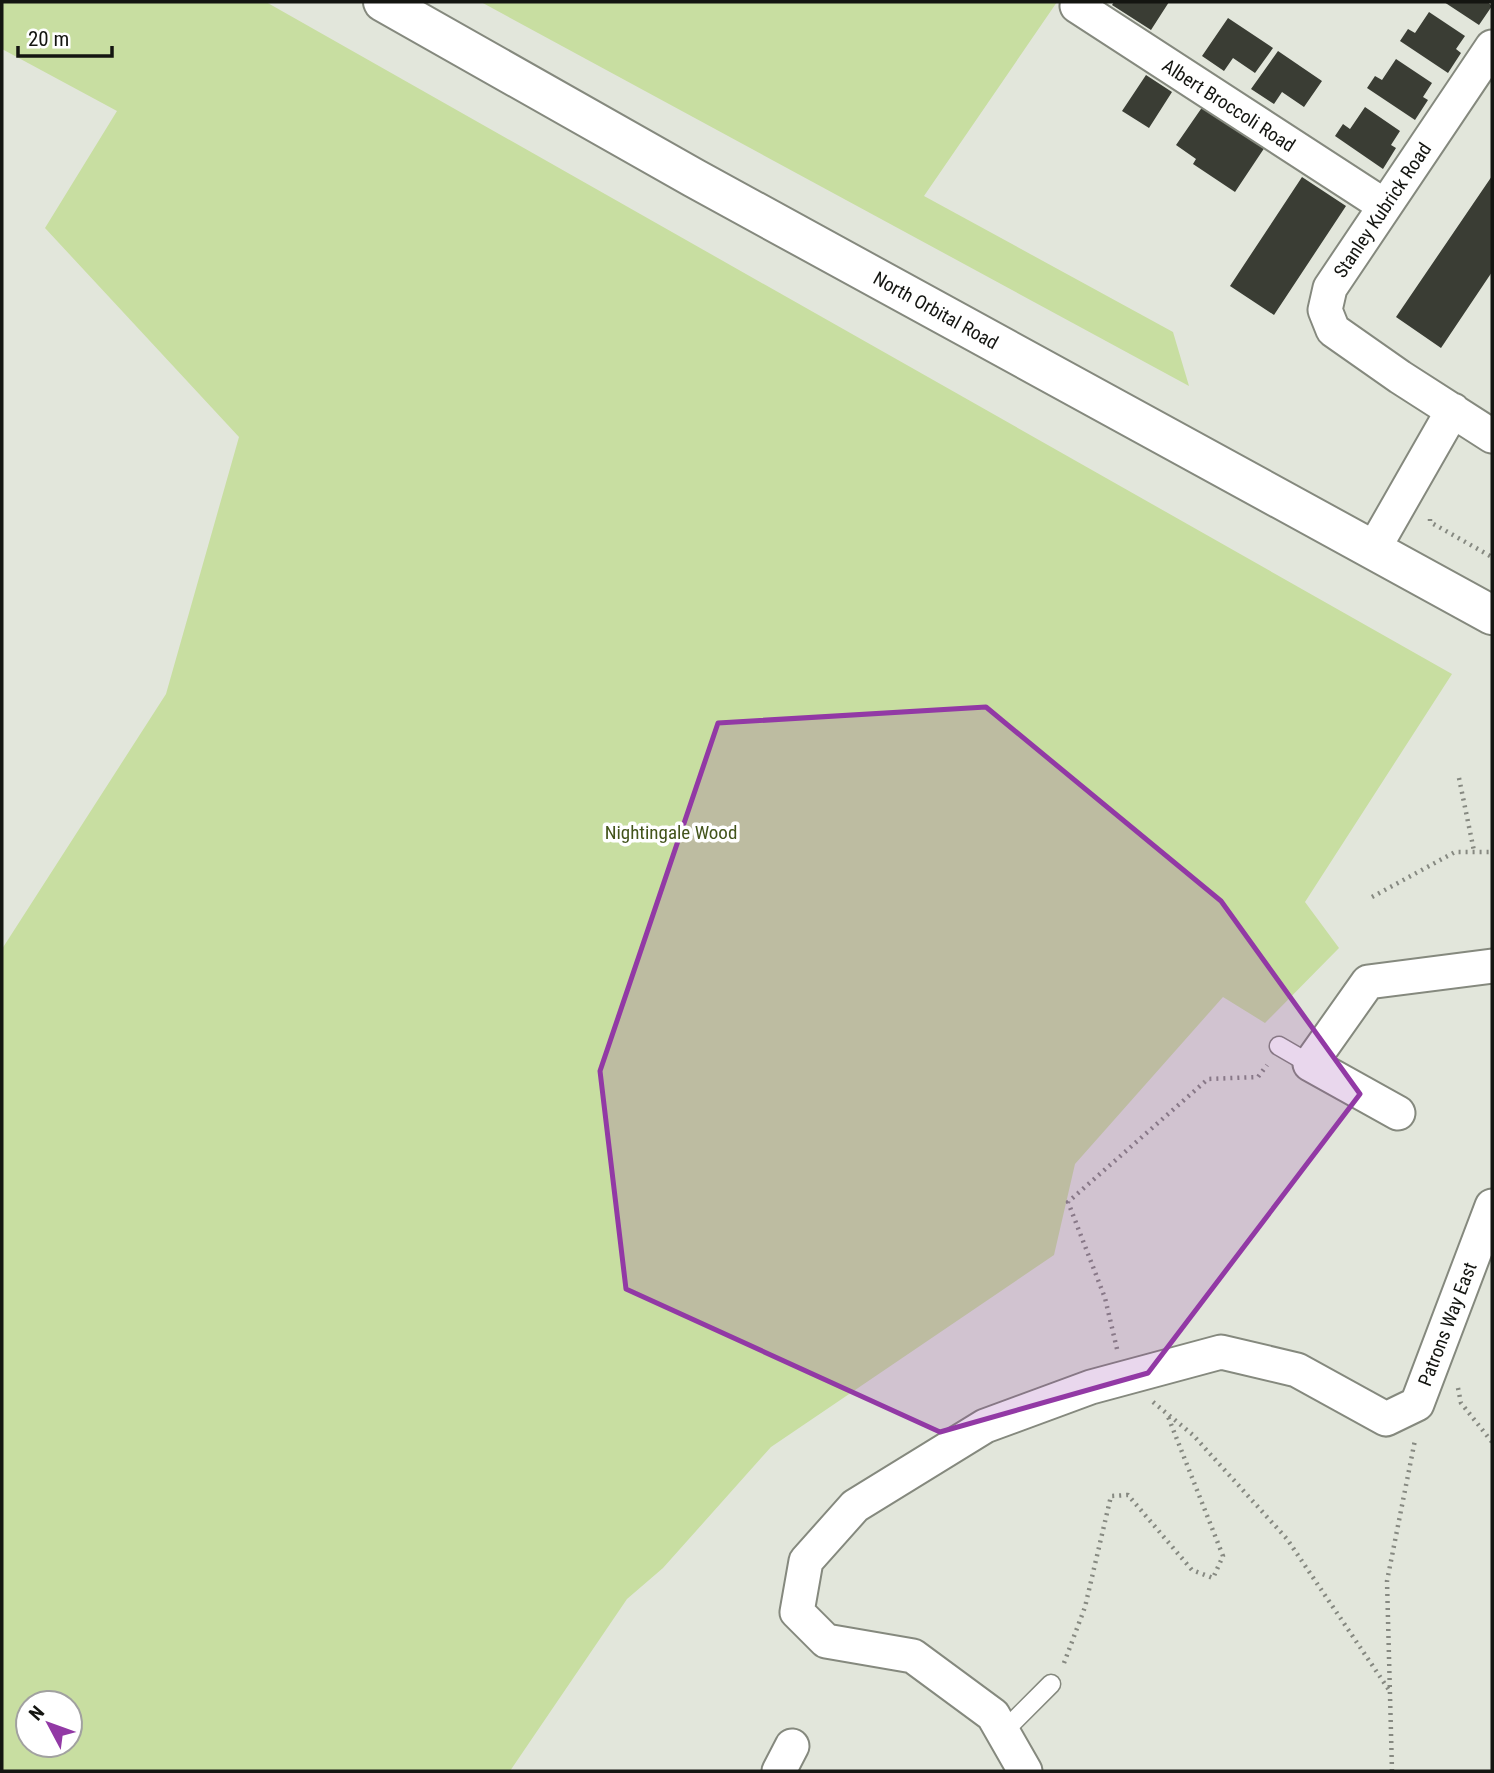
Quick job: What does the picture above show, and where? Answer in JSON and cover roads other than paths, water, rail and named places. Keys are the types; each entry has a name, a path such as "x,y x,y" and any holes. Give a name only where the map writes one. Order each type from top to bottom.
{"main road":[{"name":"North Orbital Road","path":"383,2 694,178 1492,615"}],"street":[{"name":"Albert Broccoli Road","path":"1079,2 1077,6 1385,206"},
{"name":"Stanley Kubrick Road","path":"1492,47 1330,288 1325,310 1334,330 1400,377 1492,436"},
{"path":"1373,550 1453,410"},
{"path":"1398,1113 1310,1064 1368,982 1492,966"},
{"name":"Patrons Way East","path":"1003,1732 993,1715 914,1656 826,1641 797,1612 806,1561 855,1506 985,1426 1091,1387 1221,1352 1297,1370 1386,1419 1417,1404 1492,1206"},
{"path":"1003,1732 1025,1771"}],"lane":[{"path":"1279,1046 1310,1064"},
{"path":"1003,1732 1051,1684"}],"park label":[{"name":"Nightingale Wood","path":"671,832"}]}
